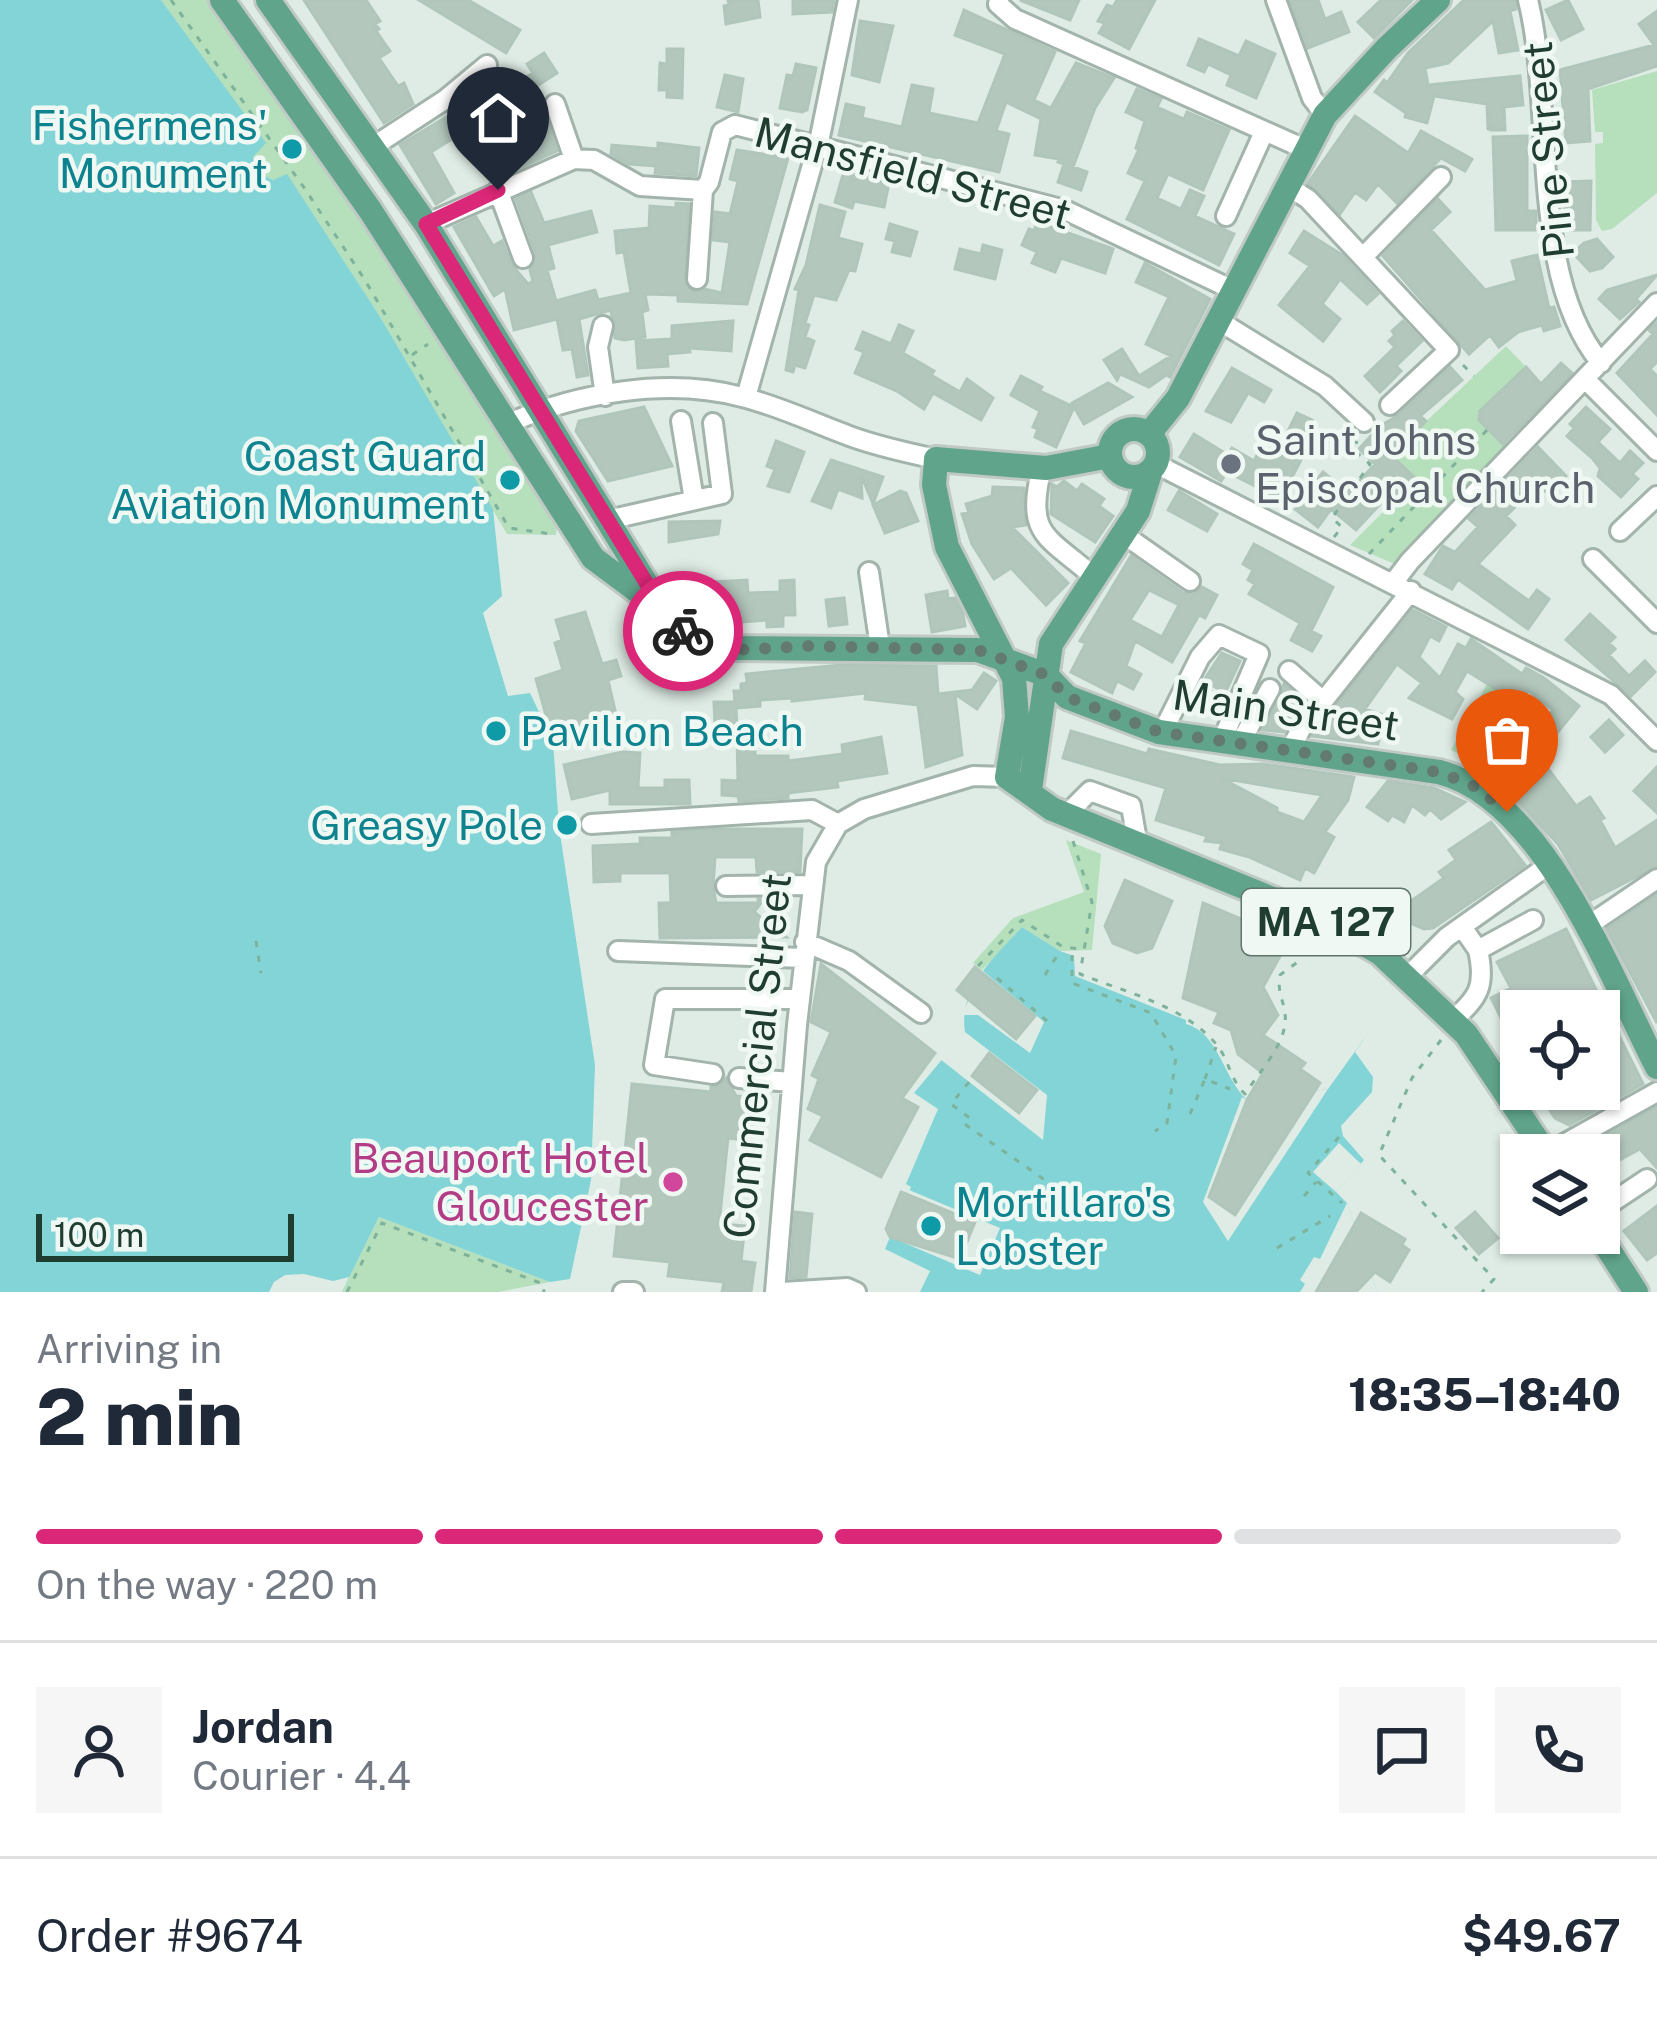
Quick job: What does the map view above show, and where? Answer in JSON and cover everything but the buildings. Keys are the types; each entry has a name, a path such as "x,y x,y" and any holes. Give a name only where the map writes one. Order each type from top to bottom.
{"main road":[{"path":"222,0 370,210 593,558 691,637 719,648 978,650 1046,675"},
{"path":"268,0 426,224 663,610"},
{"path":"1150,434 1178,398 1325,115 1438,0"},
{"path":"1030,790 1051,644 1138,511 1153,467 1158,448 1150,434 1136,428 1122,431 1112,442 1110,456 1117,470 1130,477 1153,467"},
{"path":"1007,777 1017,694 1006,658 946,547 936,497 936,460 1042,467 1110,456"},
{"name":"Main Street","path":"1046,675 1067,697 1162,733 1462,779 1507,812 1550,864 1657,1067"},
{"path":"1016,724 1067,697"},
{"name":"MA 127","path":"1007,777 1030,790 1069,827 1138,846 1349,933 1408,976 1447,1030 1493,1070 1533,1134"},
{"path":"1612,1254 1636,1292"}],"street":[{"path":"746,398 818,146 848,0"},
{"path":"999,0 1015,19 1306,151"},
{"path":"1276,0 1312,98 1325,115"},
{"name":"Pine Street","path":"1528,0 1540,55 1554,246 1571,306 1600,363"},
{"path":"374,146 446,100 487,65"},
{"path":"426,224 574,159 555,104"},
{"name":"Mansfield Street","path":"574,159 594,160 640,186 703,190 722,132 730,125 1066,210 1235,291"},
{"path":"1226,216 1264,132"},
{"path":"1363,257 1441,177"},
{"path":"1289,187 1308,199 1449,350 1390,405"},
{"path":"498,190 523,258"},
{"path":"697,279 703,190"},
{"path":"1289,752 1294,738 1402,587 1410,560 1657,303"},
{"path":"1219,321 1325,386 1364,422"},
{"path":"603,326 598,347 605,396"},
{"path":"1585,379 1657,452"},
{"path":"507,424 541,409 605,396 690,389 746,398 860,440 936,460"},
{"path":"681,421 694,500"},
{"path":"608,520 722,494 713,423"},
{"path":"1042,467 1033,503 1036,521 1094,577"},
{"path":"1153,467 1325,547 1611,695 1657,741"},
{"path":"1620,531 1657,496"},
{"path":"1123,535 1190,581"},
{"path":"1593,559 1657,623"},
{"path":"869,572 880,647"},
{"path":"1162,733 1200,657 1219,635 1259,654 1230,744"},
{"path":"1289,671 1323,701"},
{"path":"1230,744 1270,689"},
{"path":"590,824 797,810 824,814 838,824 864,808 957,780 992,774 1007,777"},
{"name":"Commercial Street","path":"779,1292 775,1261 810,885 816,862 838,824"},
{"path":"1408,976 1425,956 1550,864"},
{"path":"1586,927 1657,879"},
{"path":"726,886 810,885"},
{"path":"1478,950 1533,920"},
{"path":"1447,1030 1479,997 1484,977 1478,950 1462,927"},
{"path":"618,951 804,950 849,961 920,1013"},
{"path":"713,1074 654,1065 665,999 799,999"},
{"path":"739,1078 792,1082"},
{"path":"1582,1134 1657,1092"},
{"path":"1620,1197 1647,1179"},
{"path":"779,1292 847,1288 856,1292"},
{"path":"623,1292 634,1292"}],"path":[{"path":"171,0 305,189 411,356 509,528 550,535 555,527"},
{"path":"411,356 435,340"},
{"path":"1360,565 1489,429"},
{"path":"1325,547 1342,527 1332,518 1370,464 1354,450"},
{"path":"1069,827 1092,902 1080,974 1190,1018 1219,1047 1234,1084 1245,1094 1283,1036 1286,1016 1277,991 1280,975 1299,961 1307,936"},
{"path":"978,966 1022,920 1063,947 1084,949"},
{"path":"256,941 261,973"},
{"path":"1046,975 1060,951"},
{"path":"1072,955 1072,983 1151,1013 1176,1056 1167,1124 1155,1131"},
{"path":"998,978 1048,1021"},
{"path":"1447,1030 1412,1078 1379,1155 1494,1279 1482,1292"},
{"path":"1190,1114 1216,1047"},
{"path":"1204,1079 1230,1089"},
{"path":"968,1082 951,1104 971,1119 966,1125 1045,1180"},
{"path":"1339,1137 1308,1172 1342,1203"},
{"path":"1304,1196 1317,1181"},
{"path":"1276,1248 1341,1211"},
{"path":"1318,1221 1330,1216"},
{"path":"347,1292 382,1223 543,1284 544,1292"}],"green space":[{"path":"161,0 207,0 348,199 557,524 556,535 507,534 379,315 287,175 273,180 256,171 253,157 265,143"},
{"path":"1657,71 1657,193 1612,229 1602,231 1596,220 1595,144 1603,143 1603,132 1595,132 1592,90"},
{"path":"1506,346 1526,367 1480,411 1479,419 1508,448 1397,565 1350,545 1415,480 1386,462 1410,438 1404,431 1416,431"},
{"path":"1487,684 1520,704 1528,729 1485,767 1451,750"},
{"path":"1066,840 1101,854 1092,950 1060,951 1022,927 982,970 973,963 1013,918 1084,892"},
{"path":"379,1217 550,1282 498,1292 342,1292"}],"water":[{"path":"0,0 161,0 266,143 253,157 256,171 273,180 287,174 379,315 493,509 502,596 483,613 508,696 530,693 553,741 559,827 595,1065 591,1180 570,1279 550,1282 379,1217 342,1292 0,1292"},
{"path":"1022,927 1074,956 1075,976 1186,1020 1213,1046 1247,1100 1328,1089 1364,1039 1389,1065 1357,1129 1371,1152 1336,1192 1347,1203 1377,1292 920,1292 930,1271 885,1249 938,1109 914,1093 965,1032 964,1016 973,988"}],"pier":[{"path":"982,970 1044,1022 1030,1053 978,1015 962,1015"},
{"path":"965,1032 1047,1095 1043,1140 940,1059"},
{"path":"1367,1035 1401,1076 1399,1087 1363,1131 1377,1150 1364,1160 1343,1136 1341,1126 1372,1092 1373,1077 1355,1052"},
{"path":"1328,1089 1228,1241 1203,1202 1242,1097"},
{"path":"1339,1143 1361,1164 1336,1192 1313,1172"},
{"name":"Mortillaro's Lobster","path":"909,1190 1000,1228 980,1275 890,1237"},
{"path":"1347,1203 1377,1292 1300,1292 1305,1284 1300,1280 1314,1257 1320,1259"},
{"path":"285,1275 333,1281 349,1277 342,1292 269,1292"}],"way so far":[{"path":"683,631 709,646 736,650 810,646 978,650 1046,675 1067,697 1137,726 1202,740 1439,772 1476,787 1507,812"}],"place":[{"name":"Fishermens' Monument","path":"292,149"},
{"name":"Saint Johns Episcopal Church","path":"1231,464"},
{"name":"Coast Guard Aviation Monument","path":"510,480"},
{"name":"Pavilion Beach","path":"496,731"},
{"name":"Greasy Pole","path":"567,825"},
{"name":"Beauport Hotel Gloucester","path":"673,1182"},
{"name":"Mortillaro's Lobster","path":"931,1226"}],"route":[{"path":"498,190 426,224 663,610 683,631"}]}
